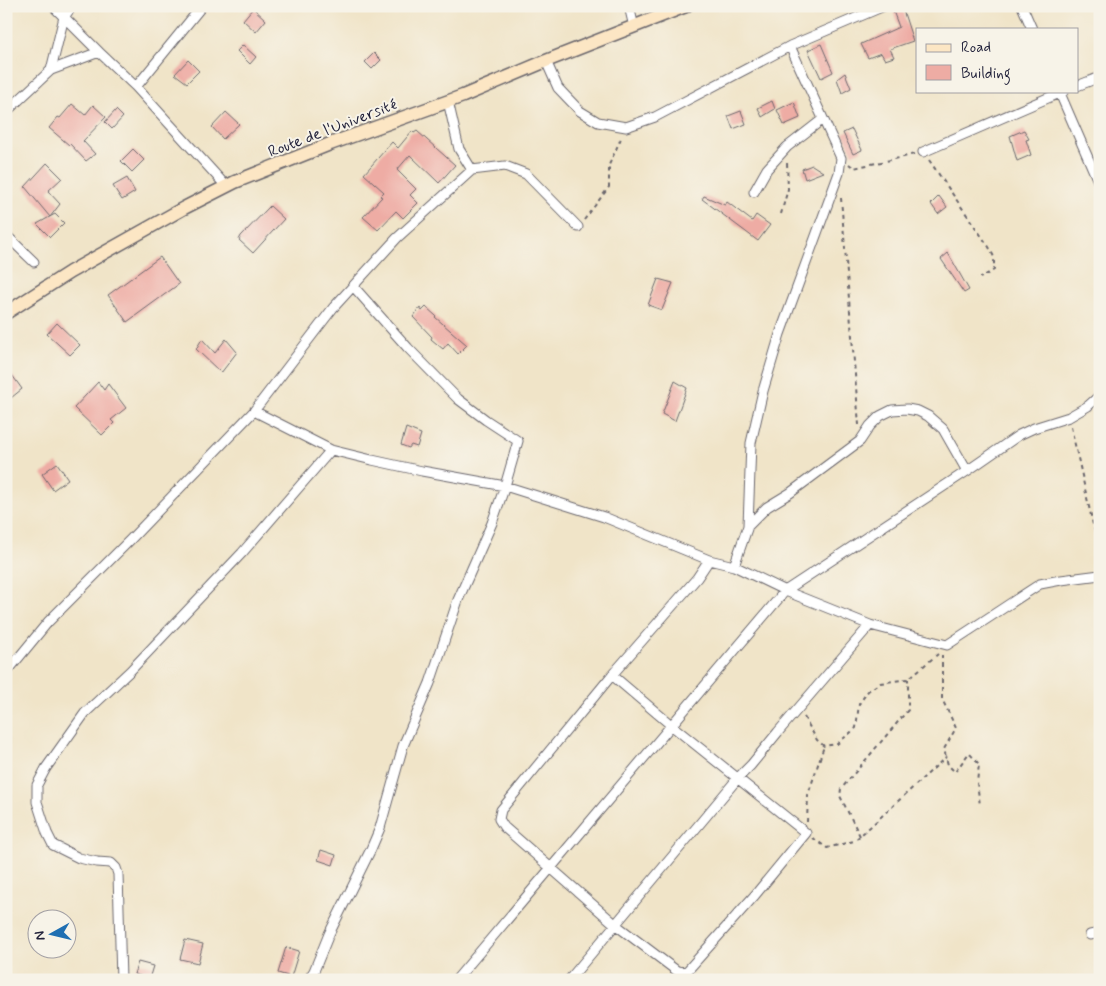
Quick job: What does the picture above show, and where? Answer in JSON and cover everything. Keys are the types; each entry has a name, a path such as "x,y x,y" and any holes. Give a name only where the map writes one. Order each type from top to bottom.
{"street":[{"path":"53,6 136,87 226,186"},
{"path":"51,70 64,16 72,6"},
{"path":"136,87 202,6"},
{"path":"629,6 634,27"},
{"name":"Route de l'Université","path":"6,313 70,272 226,186 330,144 448,101 686,6"},
{"path":"546,61 558,88 580,111 598,122 626,127 655,117 790,46 884,6"},
{"path":"1022,6 1032,28"},
{"path":"734,566 748,526 751,443 763,391 780,334 839,173 841,158 790,46"},
{"path":"8,107 51,70 99,52"},
{"path":"1078,86 1100,77"},
{"path":"923,152 1061,92 1098,181"},
{"path":"448,101 458,149 472,170"},
{"path":"754,192 767,169 787,147 823,119"},
{"path":"6,673 48,622 254,411 333,308 397,238 472,170 505,166 526,174 578,227"},
{"path":"6,235 34,262"},
{"path":"308,980 314,971 329,934 380,828 402,746 430,683 458,600 492,523 518,441 458,399 408,348 353,286"},
{"path":"456,980 785,590 1019,435 1034,428 1069,417 1088,406 1100,395"},
{"path":"748,526 767,507 790,493 860,441 870,426 880,416 892,410 907,409 918,411 928,416 943,429 966,471"},
{"path":"254,411 331,450 414,469 505,486 604,517 709,560 734,566 785,590 870,625 947,645 1040,584 1100,575"},
{"path":"121,980 118,874 116,868 111,863 79,858 53,845 46,833 37,802 37,785 46,768 85,713 130,671 242,553 331,450"},
{"path":"612,675 671,725 806,833 755,895 688,971 677,971 616,924 504,827 499,819 501,810 612,675 697,578 709,560"},
{"path":"569,980 738,778 870,625"},
{"path":"1090,935 1100,933"}],"path":[{"path":"578,227 609,187 609,164 626,127"},
{"path":"781,214 788,189 787,147"},
{"path":"841,158 854,168 923,152 989,247 994,258 994,270 980,278"},
{"path":"840,193 860,441"},
{"path":"1069,417 1094,529 1100,538"},
{"path":"801,712 817,740 824,746 837,744 856,728 859,704 868,692 880,683 908,679 942,650 942,699 956,728 944,749 948,764 955,772 969,753 978,764 977,783 980,805"},
{"path":"860,836 840,796 841,789 908,710 908,679"},
{"path":"824,746 808,795 806,833 827,848 854,841 946,757"}],"building":[{"path":"902,7 913,41 890,49 894,57 885,60 881,53 868,58 861,44 899,27 893,11"},
{"path":"253,8 266,20 256,32 243,20"},
{"path":"821,44 833,72 821,78 808,50"},
{"path":"243,45 256,57 250,64 237,51"},
{"path":"374,53 381,60 372,69 365,62"},
{"path":"188,60 199,71 187,83 175,74"},
{"path":"845,73 851,88 842,93 837,79"},
{"path":"772,101 775,109 762,117 758,108"},
{"path":"794,102 800,118 784,125 777,110"},
{"path":"72,104 85,115 93,105 106,117 83,141 95,154 86,161 70,144 49,128"},
{"path":"116,110 123,117 112,129 105,122"},
{"path":"741,111 746,124 733,129 728,116"},
{"path":"226,112 239,124 223,139 212,127"},
{"path":"852,129 862,150 853,154 843,133"},
{"path":"1024,130 1029,139 1026,140 1031,155 1017,161 1010,136"},
{"path":"412,131 414,133 417,131 455,165 439,183 410,155 397,170 416,189 410,195 418,203 403,218 396,211 378,230 363,217 382,197 380,196 384,192 364,174 392,142 398,148"},
{"path":"133,149 144,160 132,172 121,161"},
{"path":"47,163 62,178 48,191 60,204 50,217 25,187"},
{"path":"812,165 823,172 805,179 802,169"},
{"path":"127,178 135,192 122,200 113,186"},
{"path":"704,196 725,205 727,202 752,221 756,215 770,225 758,241 702,199"},
{"path":"939,196 947,207 938,214 931,204"},
{"path":"270,206 284,219 253,253 239,240"},
{"path":"55,214 64,223 50,237 37,224"},
{"path":"948,253 969,290 964,293 941,259"},
{"path":"160,257 179,284 127,322 108,295"},
{"path":"658,279 673,283 662,310 648,305"},
{"path":"426,307 467,345 458,354 448,343 443,349 431,339 432,337 413,317 420,308 422,311"},
{"path":"57,323 80,345 70,355 47,334"},
{"path":"202,339 215,353 226,339 237,352 221,373 196,349"},
{"path":"12,375 22,389 6,402 6,380"},
{"path":"675,381 687,388 675,421 662,414"},
{"path":"98,382 104,390 108,384 126,408 111,420 114,423 102,435 74,408"},
{"path":"406,428 421,434 417,447 411,445 409,448 401,445"},
{"path":"57,463 68,479 53,490 42,474"},
{"path":"321,850 336,855 333,865 318,860"},
{"path":"185,940 203,944 198,963 180,959"},
{"path":"286,947 299,951 291,977 278,973"},
{"path":"138,962 153,966 149,979 134,974"}]}
